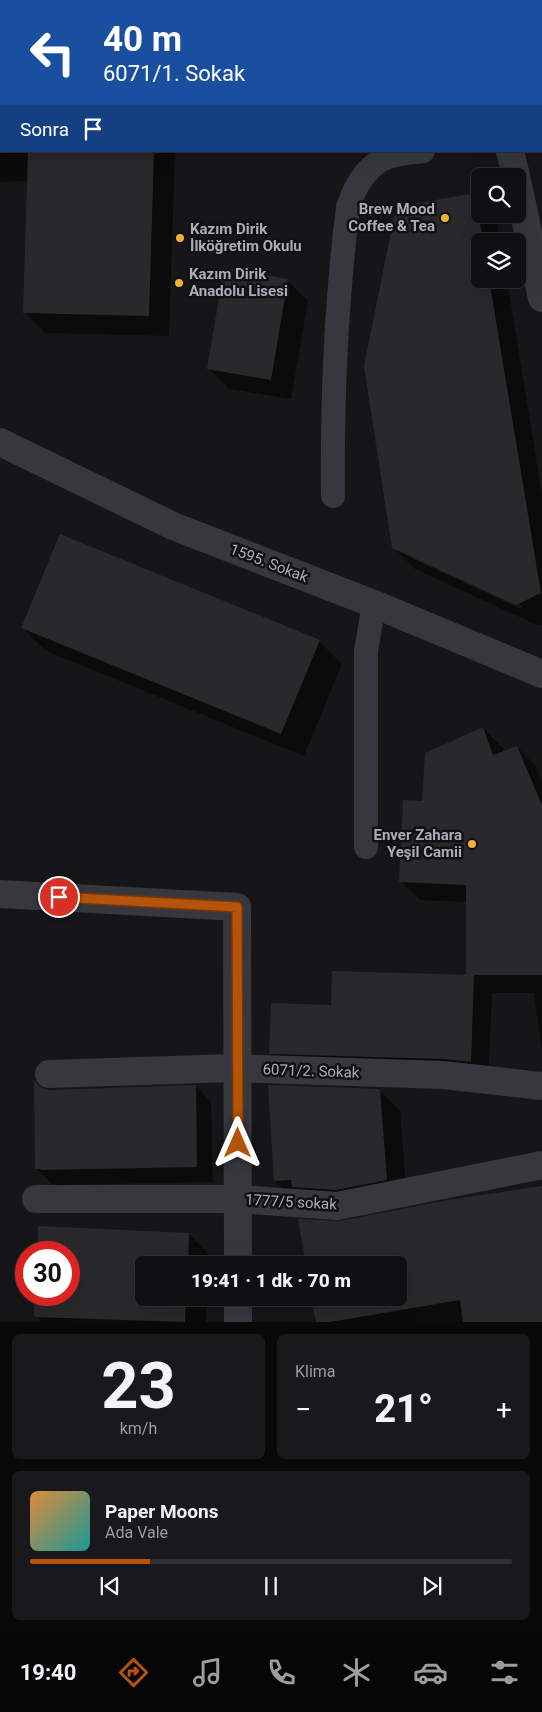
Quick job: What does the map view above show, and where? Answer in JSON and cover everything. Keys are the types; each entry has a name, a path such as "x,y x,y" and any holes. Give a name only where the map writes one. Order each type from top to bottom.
{"street":[{"path":"510,152 514,168"},
{"path":"526,223 542,298"},
{"name":"1595. Sokak","path":"0,442 173,526 374,604 542,674"},
{"path":"0,894 237,907 238,1256"},
{"name":"6071/2. Sokak","path":"49,1074 238,1068 443,1075 542,1086"},
{"name":"1777/5 sokak","path":"36,1199 238,1199 337,1206 542,1164"},
{"path":"238,1306 238,1322"}],"lane":[{"path":"332,496 332,430 337,326 348,207 360,180 373,166 389,156 416,152"},
{"path":"366,847 366,652 374,604"}],"building":[{"name":"Kazım Dirik Anadolu Lisesi","path":"28,152 154,152 149,316 23,313"},
{"path":"471,194 471,223 480,223 482,233 471,233 471,288 490,288 541,593 516,605 392,548 364,366 396,207"},
{"path":"224,268 288,279 271,380 207,369"},
{"path":"60,534 320,640 281,734 21,628"},
{"name":"Enver Zahara Yeşil Camii","path":"483,727 493,755 517,746 542,805 542,975 466,975 466,885 399,882 403,800 422,801 425,753"},
{"path":"332,971 474,975 471,1062 444,1059 269,1054 271,1003 331,1005"},
{"path":"34,1080 41,1088 50,1090 196,1085 197,1167 35,1169"},
{"path":"268,1085 380,1089 387,1180 336,1190 292,1187 291,1180 274,1181"},
{"path":"542,1186 542,1322 463,1322 460,1300 330,1322 316,1322 313,1306 407,1306 407,1256 304,1256 298,1219 340,1221 448,1200"},
{"path":"38,1226 189,1233 188,1256 135,1256 135,1306 186,1306 185,1322 34,1317 34,1306 80,1306 80,1241 37,1241"}],"place":[{"name":"Brew Mood Coffee & Tea","path":"445,218"},
{"name":"Kazım Dirik İlköğretim Okulu","path":"180,238"},
{"name":"Kazım Dirik Anadolu Lisesi","path":"179,283"},
{"name":"Enver Zahara Yeşil Camii","path":"472,844"}],"route":[{"path":"59,897 237,907 238,1143"}]}
